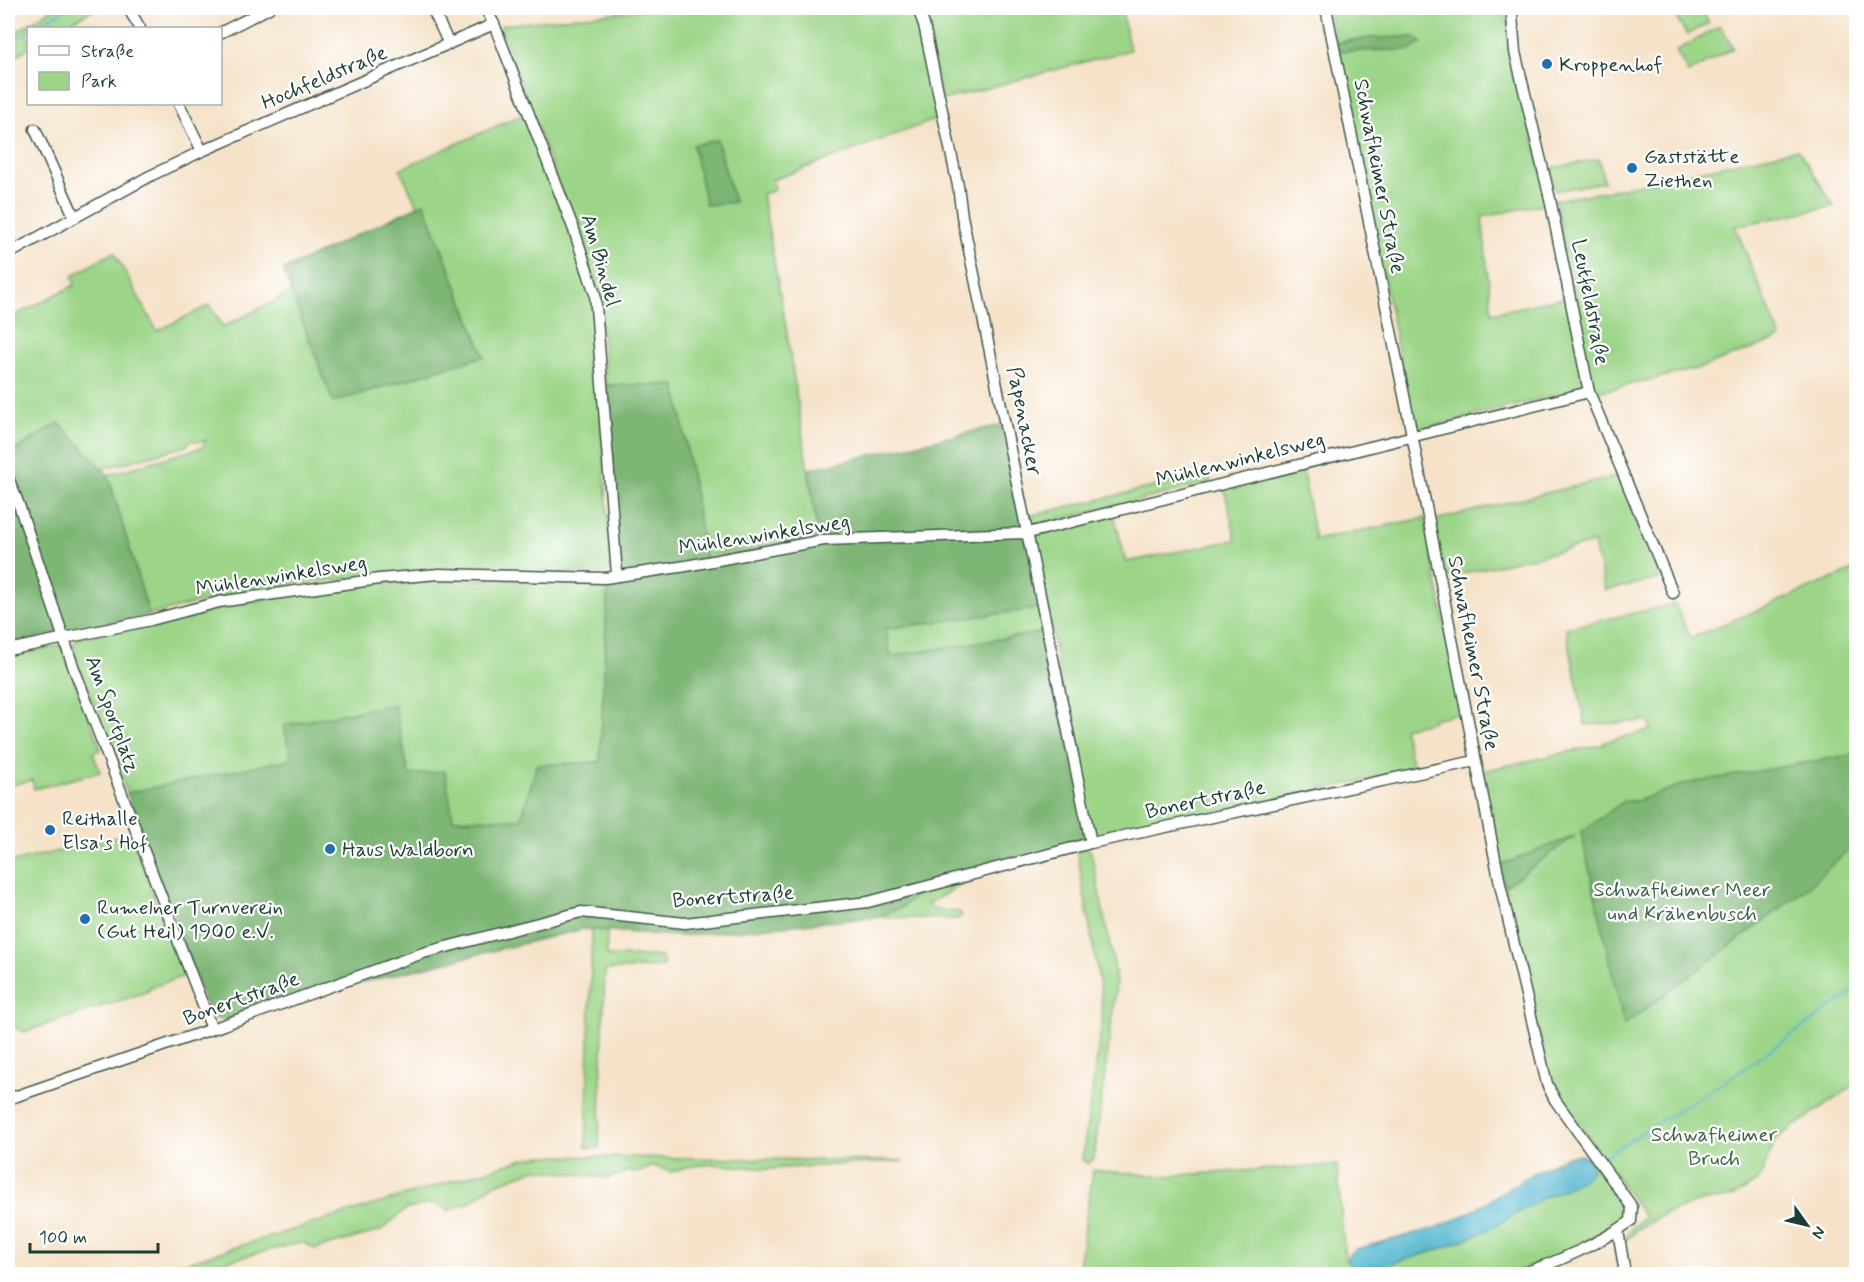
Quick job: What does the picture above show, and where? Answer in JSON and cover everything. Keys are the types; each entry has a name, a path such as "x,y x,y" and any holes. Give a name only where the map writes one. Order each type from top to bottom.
{"street":[{"path":"128,8 139,27"},
{"path":"222,32 270,8"},
{"path":"432,8 448,44"},
{"name":"Am Bindel","path":"485,8 494,24 574,230 595,294 617,575"},
{"name":"Papenacker","path":"918,8 924,25 958,186 962,216 1091,843"},
{"name":"Schwafheimer Straße","path":"1326,8 1501,889 1547,1084 1555,1100 1632,1207 1631,1221 1618,1230"},
{"name":"Leutfeldstraße","path":"1515,8 1512,15 1515,52 1550,199 1589,392 1673,593"},
{"name":"Hochfeldstraße","path":"8,254 74,216 202,151 494,24"},
{"path":"179,105 202,151"},
{"path":"35,129 74,216"},
{"name":"Mühlenwinkelsweg","path":"8,650 151,620 219,602 379,579 439,574 605,578 686,566 824,540 1028,533 1589,392"},
{"name":"Am Sportplatz","path":"8,478 73,666 212,1029"},
{"name":"Bonertstraße","path":"8,1099 423,953 581,912 685,922 868,902 1091,843 1475,761"},
{"path":"1520,1275 1555,1261 1618,1230 1624,1275"}],"green space":[{"path":"54,8 96,8 63,27 27,27 27,49 8,61 8,37"},
{"path":"659,8 916,8 940,118 772,180 775,190 762,194 786,327 818,536 705,557 676,385 606,385 599,293 500,27","holes":["717,140 734,202 706,205"]},
{"path":"921,8 1121,8 1130,50 942,100"},
{"path":"1328,8 1482,8 1498,12 1507,18 1548,203 1482,217 1492,313 1568,297 1584,382 1578,390 1414,429 1338,50 1354,51 1414,37 1349,40 1336,43"},
{"path":"1670,8 1700,8 1709,23 1687,35"},
{"path":"1720,26 1733,48 1688,73 1676,51"},
{"path":"1415,37 1422,43 1410,50 1344,51 1338,50 1336,43 1367,38"},
{"path":"524,114 585,271 592,296 612,571 607,573 427,572 293,584 216,598 149,615 108,475 203,447 206,440 199,442 191,440 186,446 102,469 59,423 8,455 8,319 75,285 72,276 114,252 157,331 210,305 223,327 292,292 333,402 484,356 424,204 417,205 400,169"},
{"path":"717,140 734,202 706,205 693,145"},
{"path":"1798,149 1834,206 1735,226 1781,338 1700,368 1593,393 1555,200 1618,189"},
{"path":"1599,159 1604,182 1555,191 1551,168"},
{"path":"424,203 484,356 333,402 283,270"},
{"path":"606,385 676,385 706,561 818,536 809,469 1001,425 1041,608 885,629 891,656 1045,632 1088,834 1083,842 915,895 902,907 877,917 678,936 583,929 261,1007 229,1019 222,1020 210,1016 127,793 291,759 284,725 394,704 409,775 445,771 453,819 521,819 537,765 600,762 608,580 621,579"},
{"path":"59,423 108,475 149,615 8,644 8,524 28,512 8,465 8,455"},
{"path":"1302,466 1315,540 1425,518 1461,713 1403,728 1414,770 1095,837 1089,834 1034,536 1114,515 1126,562 1236,540 1224,487"},
{"path":"1209,474 1211,483 1034,526 1028,516"},
{"path":"1621,475 1664,578 1605,590 1594,543 1443,578 1431,521"},
{"name":"Schwafheimer Meer und Krähenbusch","path":"1856,569 1856,1084 1777,1138 1758,1181 1732,1197 1699,1202 1667,1213 1637,1230 1625,1241 1628,1232 1644,1216 1551,1084 1504,887 1482,771 1605,744 1604,742 1651,730 1649,721 1585,725 1566,628 1675,604 1691,638"},
{"path":"438,579 608,580 600,762 537,765 521,819 453,819 409,775 394,704 284,725 292,759 127,793 72,646 77,639 258,600 379,583"},
{"path":"1041,608 1045,632 891,657 885,628"},
{"path":"61,645 101,749 93,753 100,772 34,789 32,780 8,786 8,655"},
{"path":"1856,754 1856,843 1801,893 1624,1025 1581,832 1624,801 1637,801 1684,784"},
{"name":"Rumelner Turnverein (Gut Heil) 1900 e.V.","path":"130,834 185,976 148,988 149,991 24,1032 8,1024 8,863"},
{"path":"1575,836 1504,887 1500,865"},
{"path":"1087,848 1092,857 1116,985 1094,1158 1088,1164 1082,1160 1102,1023 1101,992 1077,852"},
{"path":"969,881 927,904 934,910 959,912 962,916 956,919 877,917 902,907 915,893"},
{"path":"592,930 607,931 607,956 661,956 664,967 605,970 599,1148 586,1148"},
{"path":"1590,1154 1629,1208 1627,1220 1554,1258 1508,1274 1078,1274 1093,1170 1163,1176 1337,1165 1345,1260 1379,1256 1498,1215"},
{"path":"541,1156 904,1161 766,1169 713,1164 686,1167 672,1172 654,1166 639,1172 629,1171 609,1178 536,1169 493,1185 470,1202 448,1211 438,1204 426,1204 405,1210 380,1231 315,1249 302,1242 214,1264 193,1274 148,1274 524,1159"}],"water":[{"path":"1583,1155 1592,1165 1589,1174 1584,1178 1477,1235 1412,1258 1367,1269 1349,1268 1347,1257 1356,1249 1436,1228 1471,1212 1527,1177 1567,1156"}],"waterway":[{"path":"34,27 67,8"},
{"path":"8,43 27,32"},
{"path":"1601,1158 1733,1076 1856,990"},
{"path":"1276,1274 1351,1266"}],"place":[{"name":"Kroppenhof","path":"1547,64"},
{"name":"Gaststätte Ziethen","path":"1632,168"},
{"name":"Reithalle Elsa's Hof","path":"50,830"},
{"name":"Haus Waldborn","path":"330,849"},
{"name":"Rumelner Turnverein (Gut Heil) 1900 e.V.","path":"85,919"}],"park label":[{"name":"Schwafheimer Bruch","path":"1714,1146"}]}
